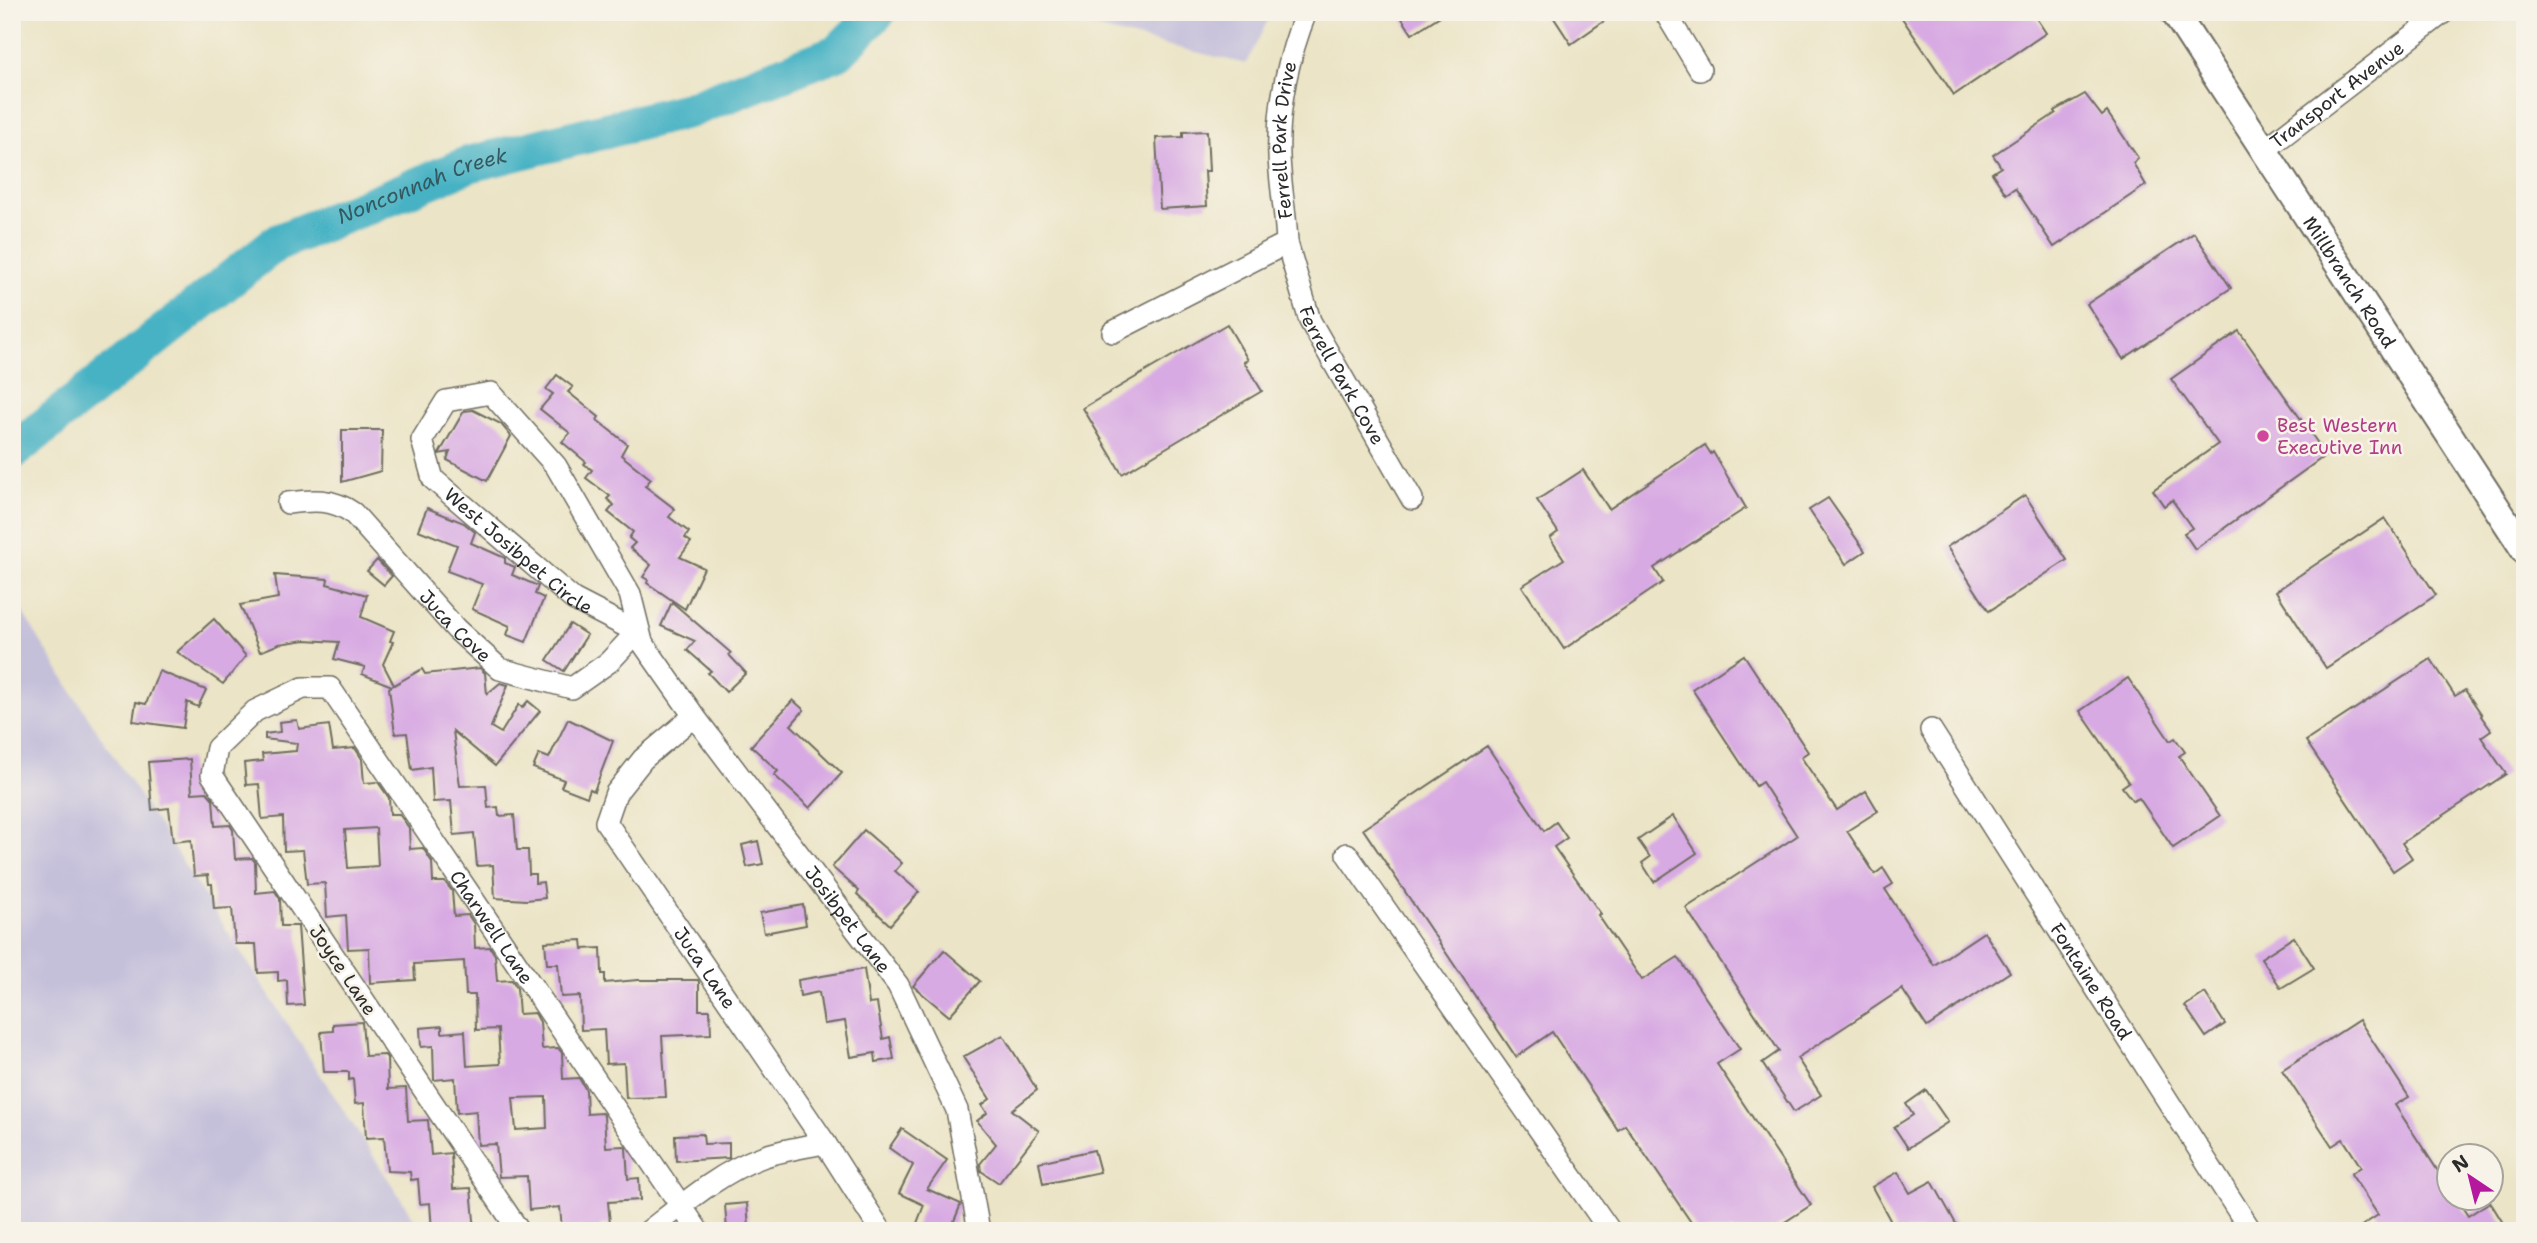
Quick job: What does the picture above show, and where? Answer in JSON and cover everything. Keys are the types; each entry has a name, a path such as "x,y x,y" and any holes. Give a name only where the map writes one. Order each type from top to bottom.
{"main road":[{"name":"Millbranch Road","path":"2174,12 2525,551"}],"street":[{"name":"Ferrell Park Drive","path":"1113,332 1287,243 1279,155 1280,108 1291,55 1306,12"},
{"path":"1665,12 1700,70"},
{"name":"Transport Avenue","path":"2263,150 2444,12"},
{"name":"Ferrell Park Cove","path":"1287,243 1310,321 1412,499"},
{"name":"West Josibpet Circle","path":"491,393 556,466 630,594 639,637 573,599 433,479 422,440 446,401 491,393"},
{"name":"Juca Cove","path":"288,503 316,500 330,502 353,513 456,629 500,669 572,688 639,637"},
{"name":"Josibpet Lane","path":"639,637 694,716 898,985 957,1110 979,1231"},
{"name":"Charwell Lane","path":"255,711 303,688 330,688 698,1231"},
{"name":"Joyce Lane","path":"255,711 217,748 212,775 519,1231"},
{"name":"Juca Lane","path":"694,716 643,759 616,793 606,822 825,1143 881,1231"},
{"name":"Fontaine Road","path":"1930,730 2251,1231"},
{"path":"1347,854 1611,1231"},
{"path":"649,1231 722,1178 760,1158 793,1148 825,1143"}],"shaded area":[{"path":"1092,12 1272,12 1246,64 1082,25"},
{"path":"12,595 76,698 422,1231 12,1231"}],"building":[{"path":"1398,12 1446,12 1412,34"},
{"path":"1550,12 1617,12 1571,44"},
{"path":"1898,12 2032,12 2046,33 1954,95"},
{"path":"2085,94 2102,116 2107,112 2138,158 2133,163 2146,185 2054,247 2015,188 2006,194 1992,173 2001,167 1993,155 2056,113 2055,111"},
{"path":"1207,131 1207,206 1160,209 1156,138 1183,137 1183,132"},
{"path":"2194,233 2231,288 2123,359 2087,304"},
{"path":"1227,324 1248,360 1244,362 1262,391 1122,474 1083,408"},
{"name":"Best Western Executive Inn","path":"2239,331 2326,455 2195,549 2184,533 2192,528 2172,500 2164,506 2153,490 2218,444 2171,379"},
{"path":"557,375 573,387 568,392 627,444 621,455 651,479 645,486 675,509 669,517 689,532 685,538 691,542 680,557 704,568 685,609 647,583 648,580 643,577 651,565 630,548 635,543 629,538 633,532 608,512 614,505 607,499 610,496 586,478 592,470 562,442 570,433 540,409 553,394 546,389"},
{"path":"473,410 501,424 511,436 487,481 447,460 450,452 439,454 464,411"},
{"path":"342,430 382,430 381,471 342,482"},
{"path":"1705,445 1711,454 1713,452 1746,508 1654,568 1663,582 1564,649 1522,586 1564,559 1550,538 1558,532 1537,500 1583,470 1609,509"},
{"path":"2025,495 2067,560 1989,611 1947,547"},
{"path":"1828,498 1865,551 1846,564 1809,510"},
{"path":"427,508 464,523 475,532 471,543 505,558 505,563 515,567 512,575 538,586 535,594 544,598 526,642 507,635 510,626 472,609 482,584 447,571 457,545 418,530"},
{"path":"2385,518 2436,595 2326,668 2276,591"},
{"path":"377,560 392,576 384,585 367,571"},
{"path":"275,575 328,579 327,584 367,595 361,617 394,631 390,641 393,642 383,664 394,685 422,669 425,674 480,668 485,673 487,694 500,683 508,685 491,727 501,733 519,704 522,708 528,701 540,711 495,766 453,731 460,786 486,785 488,808 498,807 499,816 514,815 517,850 528,850 529,874 535,874 535,883 543,882 545,898 495,898 493,865 477,866 474,833 454,835 451,801 433,802 431,767 412,770 407,733 395,734 389,688 392,686 362,674 365,667 334,659 339,642 305,640 279,644 260,652 240,605 278,598"},
{"path":"672,602 731,653 729,655 746,673 726,692 708,673 711,671 687,650 695,641 661,626"},
{"path":"214,619 246,656 223,684 177,652"},
{"path":"570,624 587,635 564,671 547,660"},
{"path":"1744,655 1808,752 1801,757 1837,810 1866,791 1878,811 1847,831 1875,874 1883,868 1893,884 1885,889 1934,965 1984,932 2010,972 1927,1027 1902,989 1797,1058 1821,1095 1794,1112 1762,1063 1779,1051 1686,908 1797,836 1762,782 1756,786 1692,689"},
{"path":"2431,659 2455,696 2465,690 2482,715 2491,730 2481,737 2506,774 2402,843 2412,858 2393,871 2306,741"},
{"path":"159,671 206,690 198,707 187,702 183,728 133,721 136,702 146,704"},
{"path":"2128,678 2170,741 2175,738 2185,752 2179,756 2220,816 2173,848 2139,798 2133,801 2122,787 2129,782 2080,711"},
{"path":"793,700 804,710 791,725 842,773 810,808 774,775 778,771 751,746"},
{"path":"568,719 613,741 594,791 590,789 587,797 561,787 564,780 533,768 539,754 549,758"},
{"path":"297,720 299,729 329,725 333,750 355,748 362,759 364,783 378,782 389,798 390,814 399,814 409,828 410,849 423,848 432,862 433,882 445,882 452,891 454,916 468,915 474,924 475,948 490,947 495,955 497,981 512,980 517,988 519,1014 535,1013 540,1022 542,1049 558,1048 562,1053 563,1079 579,1078 586,1090 587,1114 602,1113 604,1116 606,1147 626,1148 628,1179 639,1178 640,1200 608,1202 610,1224 600,1225 600,1231 582,1231 582,1227 562,1229 560,1207 529,1210 527,1176 499,1177 496,1144 478,1145 476,1111 457,1113 455,1078 434,1080 433,1046 421,1047 420,1028 442,1026 442,1033 465,1031 467,1066 500,1064 498,1029 476,1030 475,995 466,995 464,961 414,964 415,980 370,983 369,948 348,949 346,915 327,917 325,883 307,884 303,850 284,851 283,817 262,819 259,784 246,785 244,763 263,761 262,754 296,751 297,743 265,739 265,734 280,732 279,722","holes":["376,828 378,866 348,868 345,830","546,1097 547,1128 516,1130 513,1098"]},
{"path":"1487,746 1544,831 1556,822 1567,838 1554,847 1601,914 1598,915 1642,980 1678,957 1740,1049 1717,1064 1811,1205 1771,1231 1697,1231 1625,1125 1618,1130 1552,1032 1516,1057 1363,829"},
{"path":"190,759 192,793 207,792 213,799 215,826 230,825 233,830 235,859 252,858 255,862 256,893 275,891 280,899 281,926 298,926 304,1005 288,1006 287,980 278,981 278,972 258,973 256,944 235,944 232,908 214,909 212,884 209,884 208,875 194,876 191,840 173,842 169,808 152,810 148,762"},
{"path":"1673,816 1697,853 1654,882 1642,863 1650,857 1638,840"},
{"path":"864,830 902,863 895,871 919,892 890,925 857,894 859,891 832,867"},
{"path":"758,841 763,864 747,867 742,845"},
{"path":"803,905 806,925 764,933 760,913"},
{"path":"2294,937 2314,968 2281,988 2261,958"},
{"path":"582,940 583,949 601,948 605,983 698,980 699,1010 710,1010 711,1034 662,1036 666,1097 626,1098 624,1063 606,1064 604,1029 581,1030 580,996 561,997 558,964 547,964 545,942"},
{"path":"944,950 980,981 949,1016 913,986"},
{"path":"864,969 869,1004 877,1003 883,1039 890,1037 894,1059 876,1062 875,1053 851,1057 845,1021 824,1024 819,992 800,996 798,980"},
{"path":"2205,993 2225,1024 2206,1037 2185,1006"},
{"path":"2359,1020 2409,1097 2395,1105 2436,1168 2436,1212 2465,1212 2468,1216 2474,1212 2496,1212 2508,1231 2354,1231 2378,1215 2351,1174 2361,1167 2343,1139 2332,1146 2282,1070"},
{"path":"362,1022 365,1056 385,1055 388,1089 406,1088 408,1121 428,1120 431,1155 451,1153 453,1189 471,1188 475,1231 432,1231 430,1203 420,1204 418,1179 411,1180 410,1172 387,1171 384,1137 366,1138 364,1103 355,1104 353,1079 349,1080 349,1072 324,1072 321,1032 333,1031 333,1024"},
{"path":"1003,1035 1037,1090 1012,1110 1039,1131 999,1183 981,1171 980,1164 996,1144 977,1121 987,1113 982,1105 990,1099 963,1057"},
{"path":"1926,1090 1948,1122 1908,1148 1894,1127 1913,1115 1906,1104"},
{"path":"902,1129 947,1160 927,1189 961,1204 950,1231 914,1231 924,1205 899,1193 913,1165 889,1148"},
{"path":"703,1134 704,1144 729,1143 729,1158 676,1161 675,1135"},
{"path":"1094,1150 1100,1172 1043,1184 1039,1162"},
{"path":"1898,1172 1910,1193 1932,1181 1960,1231 1896,1231 1872,1187"},
{"path":"747,1203 749,1228 727,1230 725,1205"}],"waterway":[{"name":"Nonconnah Creek","path":"12,452 276,243 470,164 689,110 838,52 878,12"}],"place":[{"name":"Best Western Executive Inn","path":"2263,436"}]}
